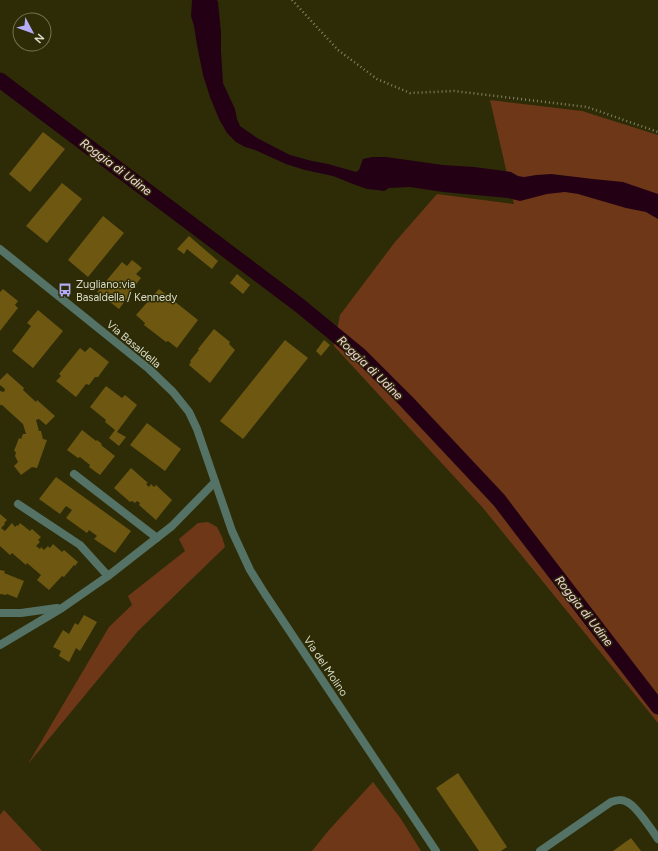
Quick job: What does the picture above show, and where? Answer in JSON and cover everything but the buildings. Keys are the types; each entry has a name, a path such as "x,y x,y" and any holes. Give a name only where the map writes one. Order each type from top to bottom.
{"street":[{"name":"Via Basaldella","path":"0,249 149,370 173,392 189,412 197,429 215,483"},
{"path":"74,474 157,538"},
{"path":"0,645 62,608 108,576 172,526 215,483"},
{"name":"Via del Molino","path":"215,483 232,531 257,582 436,851"},
{"path":"18,504 80,545 108,576"},
{"path":"0,613 21,614 62,608"},
{"path":"540,851 611,802 618,800 626,801 632,805 658,839"}],"path":[{"path":"292,0 338,50 377,79 410,93 454,91 587,107 658,132"}],"shaded area":[{"path":"192,0 217,0 218,2 223,83 235,109 240,126 257,138 290,155 356,172 359,170 363,159 372,157 386,157 511,172 518,176 524,177 551,174 623,182 658,194 658,219 646,212 565,192 547,194 520,201 508,198 443,192 410,187 389,188 384,191 367,189 333,176 286,164 245,147 236,142 227,133 219,119 210,97 203,75 191,16"},
{"path":"490,100 582,111 658,135 658,723 483,508 334,346 340,315 395,242 437,194 514,204"},
{"path":"208,522 217,527 225,547 138,631 28,764 109,627 132,605 128,596 185,551 179,539 198,523"},
{"path":"373,782 401,819 421,851 312,851 329,830"},
{"path":"4,810 42,851 0,851 0,815"}],"waterway":[{"name":"Roggia di Udine","path":"0,80 299,305 360,355 406,401 499,500 658,707"}],"place":[{"name":"Zugliano:via Basaldella / Kennedy","path":"65,290"}]}
